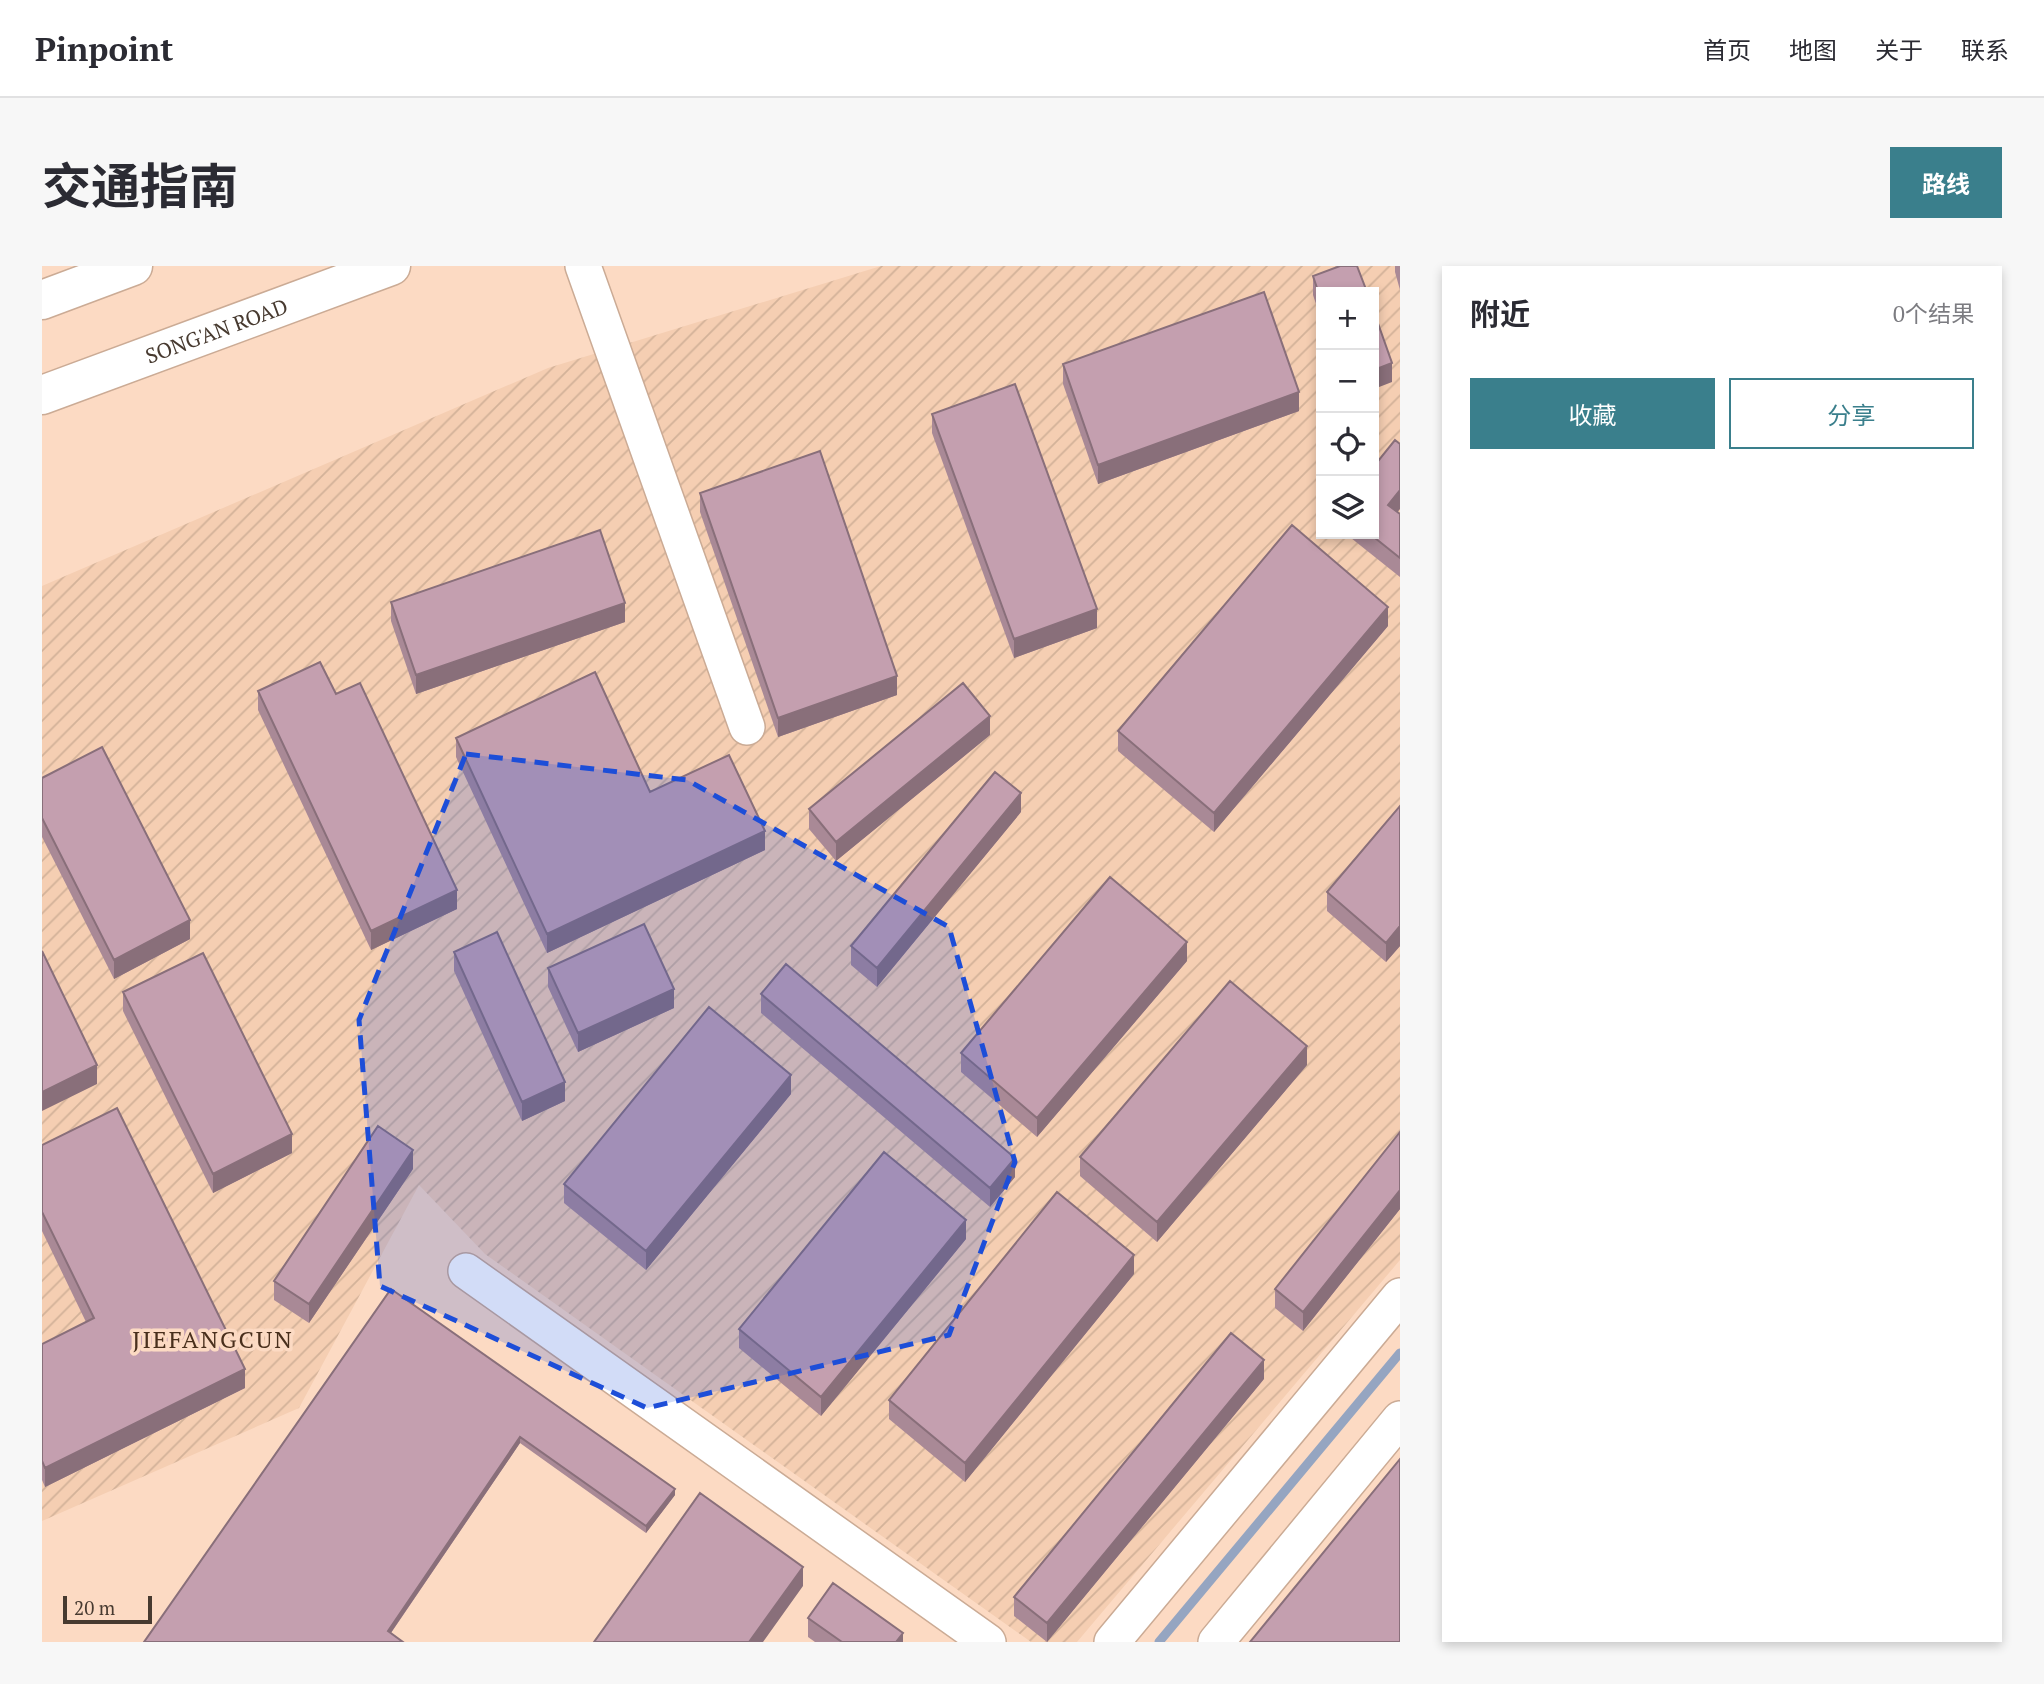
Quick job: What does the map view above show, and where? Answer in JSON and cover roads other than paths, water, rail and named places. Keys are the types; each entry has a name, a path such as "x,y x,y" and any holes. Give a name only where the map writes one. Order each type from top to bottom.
{"main road":[{"path":"42,300 133,266"},
{"name":"SONG'AN ROAD","path":"42,395 391,266"}],"street":[{"path":"583,266 747,727"},
{"path":"466,1271 988,1642"},
{"path":"1112,1642 1400,1296"},
{"path":"1216,1642 1400,1419"}],"waterway":[{"path":"1159,1642 1400,1353"}],"district":[{"name":"JIEFANGCUN","path":"213,1339"}]}
